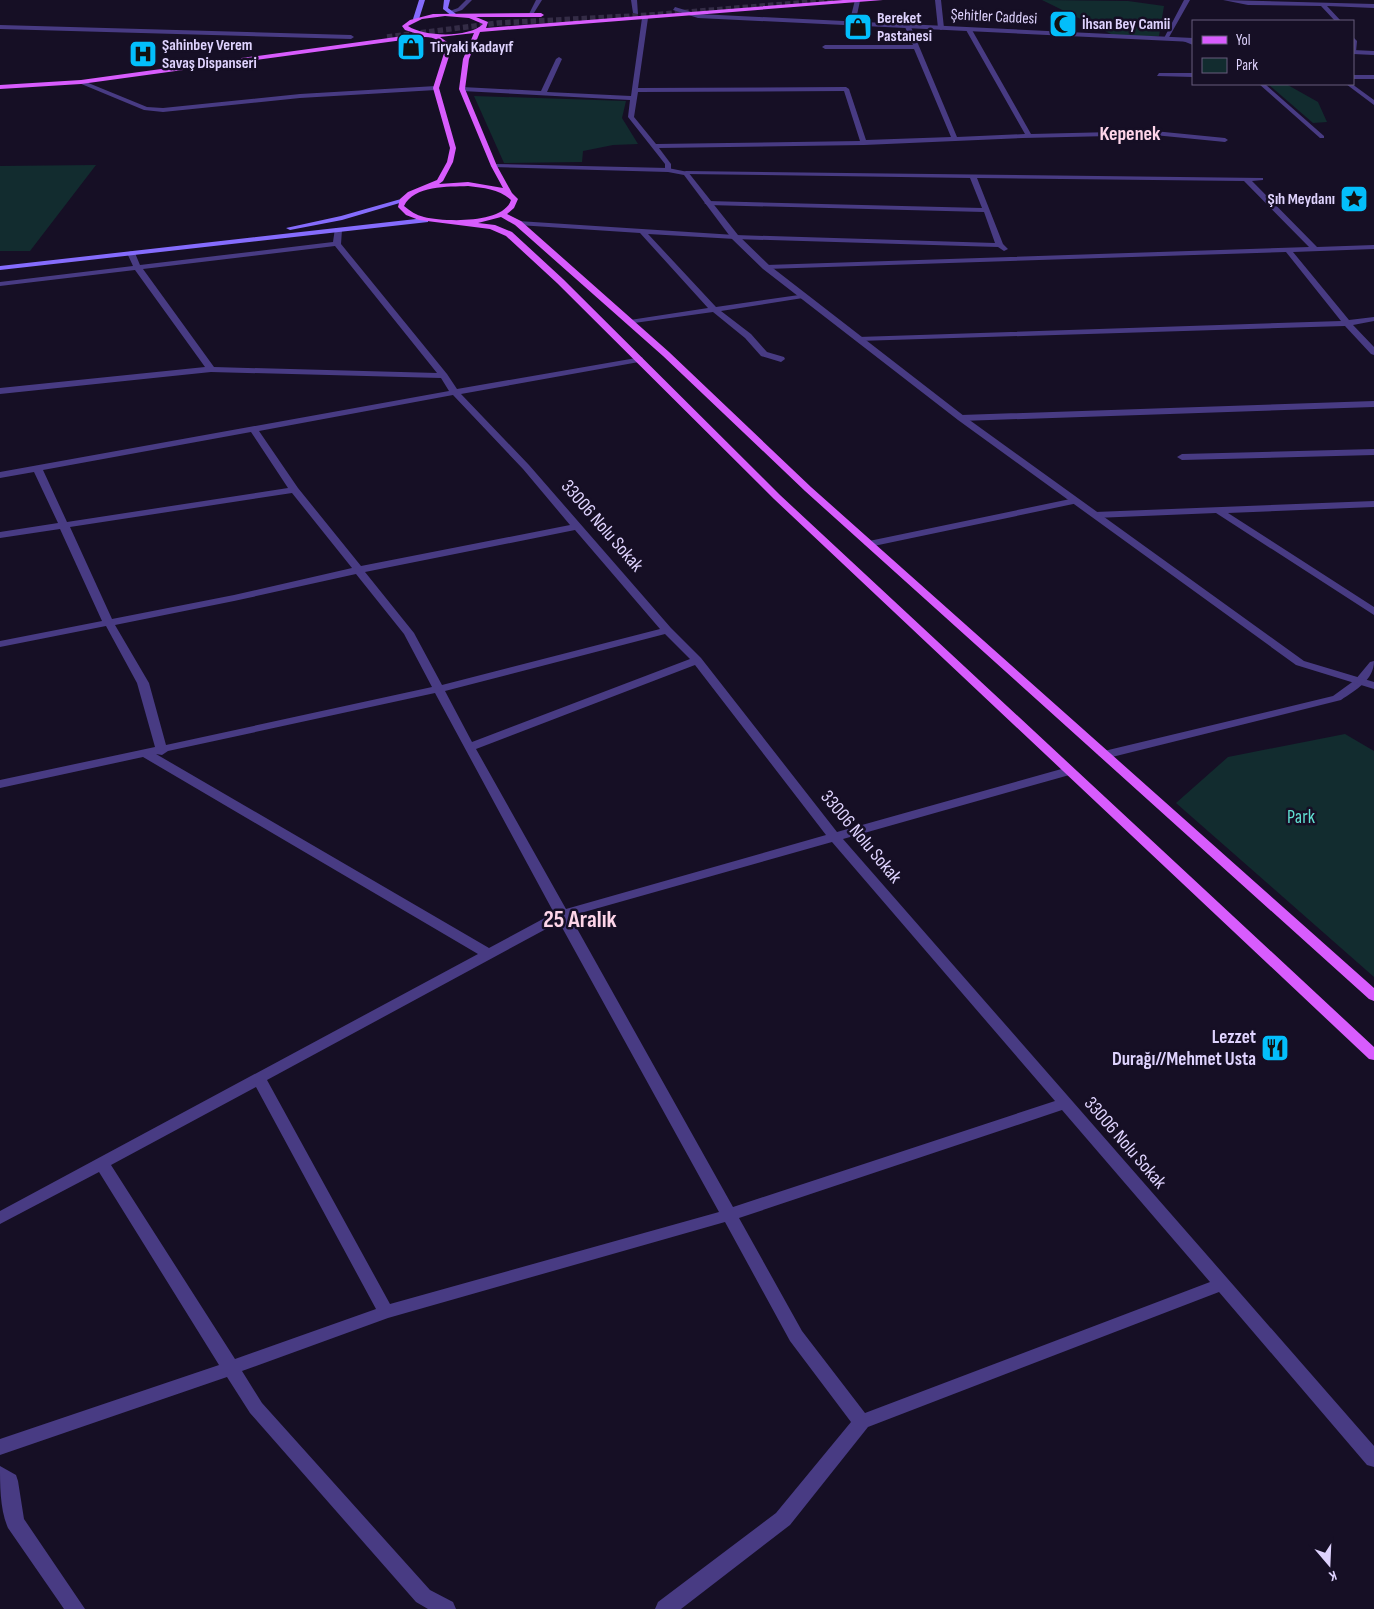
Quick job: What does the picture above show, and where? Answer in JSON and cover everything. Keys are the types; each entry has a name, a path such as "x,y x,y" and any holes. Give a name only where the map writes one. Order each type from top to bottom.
{"main road":[{"path":"416,19 422,0"},
{"path":"447,0 444,8 452,14"},
{"path":"583,15 636,13 788,0"},
{"path":"398,30 407,29 433,35 458,34 532,23 645,18 880,0"},
{"path":"407,29 405,26 416,19 452,14 482,20 486,23 470,44 462,89 494,166 508,193"},
{"path":"464,16 547,15"},
{"path":"0,87 48,86 81,82 425,34"},
{"path":"177,248 342,218 402,201 419,190 440,181 450,162 453,148 436,88 448,50 445,43 433,35"},
{"path":"314,42 354,36"},
{"path":"48,86 387,37"},
{"path":"20,80 79,76 267,49"},
{"path":"0,80 127,74"},
{"path":"419,190 468,184 498,188 515,199 512,207 502,214 490,218 458,222"},
{"path":"402,201 400,206 404,212 425,220"},
{"path":"502,214 518,223 630,322 869,544 1374,996"},
{"path":"0,268 425,220 492,227 508,234 560,281 777,497 1374,1055"}],"street":[{"path":"452,14 469,0"},
{"path":"530,15 539,0"},
{"path":"634,0 636,13"},
{"path":"938,0 941,28"},
{"path":"1165,39 1187,0"},
{"path":"1226,0 1248,3 1374,6"},
{"path":"852,24 857,1"},
{"path":"1323,5 1337,20"},
{"name":"Şehitler Caddesi","path":"675,9 688,14 1192,42"},
{"path":"645,18 631,118 668,164 668,170"},
{"path":"0,27 354,36"},
{"path":"908,27 955,139"},
{"path":"969,30 1029,136"},
{"path":"825,47 917,47"},
{"path":"1354,52 1374,53"},
{"path":"543,94 559,59"},
{"path":"1159,75 1192,76"},
{"path":"1354,77 1374,78"},
{"path":"81,82 146,109 163,110 300,96 436,88"},
{"path":"1263,85 1322,137"},
{"path":"1350,85 1374,103"},
{"path":"462,89 634,98"},
{"path":"635,90 846,89 864,143"},
{"path":"653,146 864,143 1154,133 1224,140"},
{"path":"494,166 668,170 686,173 1261,179"},
{"path":"686,173 735,237 766,267 961,418 1300,663 1374,686"},
{"path":"974,176 1000,245 1014,260"},
{"path":"1246,179 1316,249"},
{"path":"708,203 987,210"},
{"path":"518,223 735,237 1000,245"},
{"path":"0,284 337,244 338,230"},
{"path":"643,232 713,308 748,336 764,354 781,359"},
{"name":"33006 Nolu Sokak","path":"337,244 444,376 455,393 526,466 667,630 697,660 835,838 1374,1459"},
{"path":"766,267 1374,247"},
{"path":"1288,250 1347,323 1374,352"},
{"path":"131,253 137,267 211,369"},
{"path":"630,322 713,308 803,296"},
{"path":"858,339 1347,323 1374,319"},
{"path":"0,475 639,359"},
{"path":"0,391 211,369 444,376"},
{"path":"961,418 1374,404"},
{"path":"254,430 294,490 409,633 469,747 796,1336 862,1422"},
{"path":"1182,457 1374,452"},
{"path":"36,468 108,621 143,683 162,750"},
{"path":"0,535 294,490"},
{"path":"869,544 1075,501"},
{"path":"1094,515 1374,504"},
{"path":"1219,511 1374,612"},
{"path":"0,644 108,621 234,598 358,570 578,526"},
{"path":"0,784 147,754 440,689 667,630"},
{"path":"469,747 697,660"},
{"path":"1104,756 1337,698 1359,682 1374,664"},
{"path":"147,754 490,954"},
{"path":"0,1218 563,914 1069,771"},
{"path":"259,1079 386,1312"},
{"path":"0,1447 231,1368 386,1312 729,1215 1066,1103"},
{"path":"102,1163 256,1408 423,1596 446,1609"},
{"path":"665,1609 783,1519 862,1422 1222,1284"},
{"path":"0,1474 9,1481 15,1522 75,1609"}],"green space":[{"path":"1042,0 1128,1 1164,6 1159,36 1115,36"},
{"path":"1269,85 1288,85 1318,102 1327,122 1313,123"},
{"path":"474,96 626,101 622,118 638,144 613,145 583,151 582,162 504,163"},
{"path":"96,165 30,251 0,251 0,166"},
{"name":"Park","path":"1345,734 1374,751 1374,977 1176,803 1228,757"}],"tunnel":[{"path":"387,37 498,23 651,15 836,0"}],"place":[{"name":"İhsan Bey Camii","path":"1063,24"},
{"name":"Bereket Pastanesi","path":"858,27"},
{"name":"Tiryaki Kadayıf","path":"411,47"},
{"name":"Şahinbey Verem Savaş Dispanseri","path":"143,54"},
{"name":"Şıh Meydanı","path":"1354,199"},
{"name":"Lezzet Durağı//Mehmet Usta","path":"1275,1048"}],"district":[{"name":"Kepenek","path":"1130,134"},
{"name":"25 Aralık","path":"580,919"}]}
